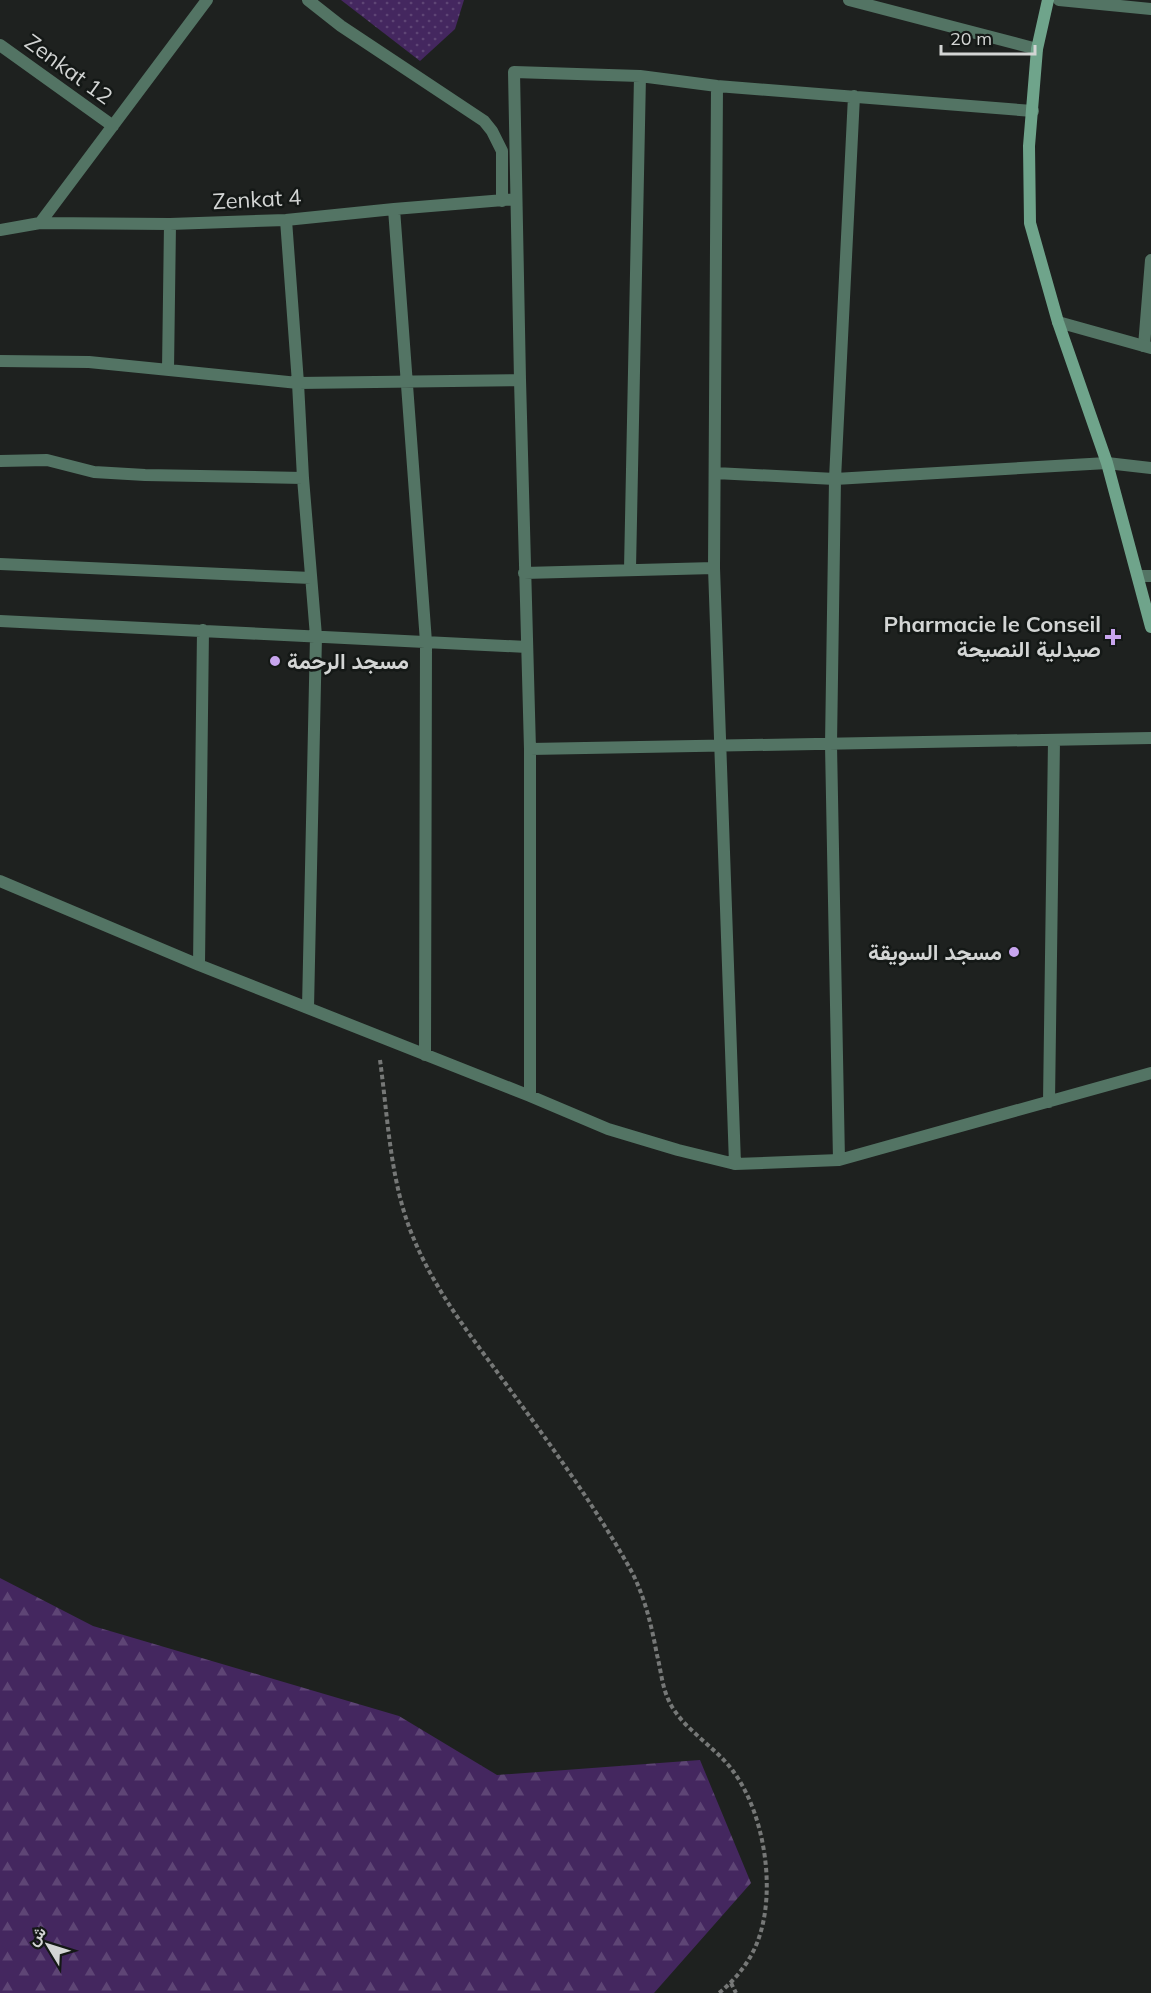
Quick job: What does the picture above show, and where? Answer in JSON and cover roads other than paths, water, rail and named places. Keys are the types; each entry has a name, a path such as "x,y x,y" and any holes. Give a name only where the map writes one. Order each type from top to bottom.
{"street":[{"path":"40,223 207,0"},
{"path":"308,0 341,26 484,121 502,151 502,201"},
{"path":"849,0 881,3 1037,49"},
{"path":"1048,0 1037,49 1029,146 1030,223 1058,322 1107,463 1151,627"},
{"path":"1059,0 1151,9"},
{"name":"Zenkat 12","path":"0,45 113,126"},
{"path":"530,1096 530,749 524,573 514,72 640,76 717,86 1033,111"},
{"path":"630,569 640,76"},
{"path":"717,86 714,568 735,1164"},
{"path":"839,1160 831,745 835,479 854,96"},
{"name":"Zenkat 4","path":"0,230 40,223 170,224 286,220 516,200"},
{"path":"394,209 426,642 425,1054"},
{"path":"286,220 316,636 308,1008"},
{"path":"168,370 170,224"},
{"path":"1058,322 1148,347 1151,260"},
{"path":"0,361 89,362 298,383 520,380"},
{"path":"0,461 47,460 94,472 145,475 303,478"},
{"path":"715,473 835,479 1107,463 1151,468"},
{"path":"0,564 311,578"},
{"path":"524,573 714,568"},
{"path":"1138,576 1151,576"},
{"path":"0,621 527,647"},
{"path":"199,965 203,630"},
{"path":"530,749 1151,738"},
{"path":"1049,1102 1054,740"},
{"path":"0,881 199,965 608,1129 735,1164 839,1160 1151,1073"}],"place":[{"name":"Pharmacie le Conseil صيدلية النصيحة","path":"1113,637"},
{"name":"مسجد الرحمة","path":"275,661"},
{"name":"مسجد السويقة","path":"1014,952"}]}
